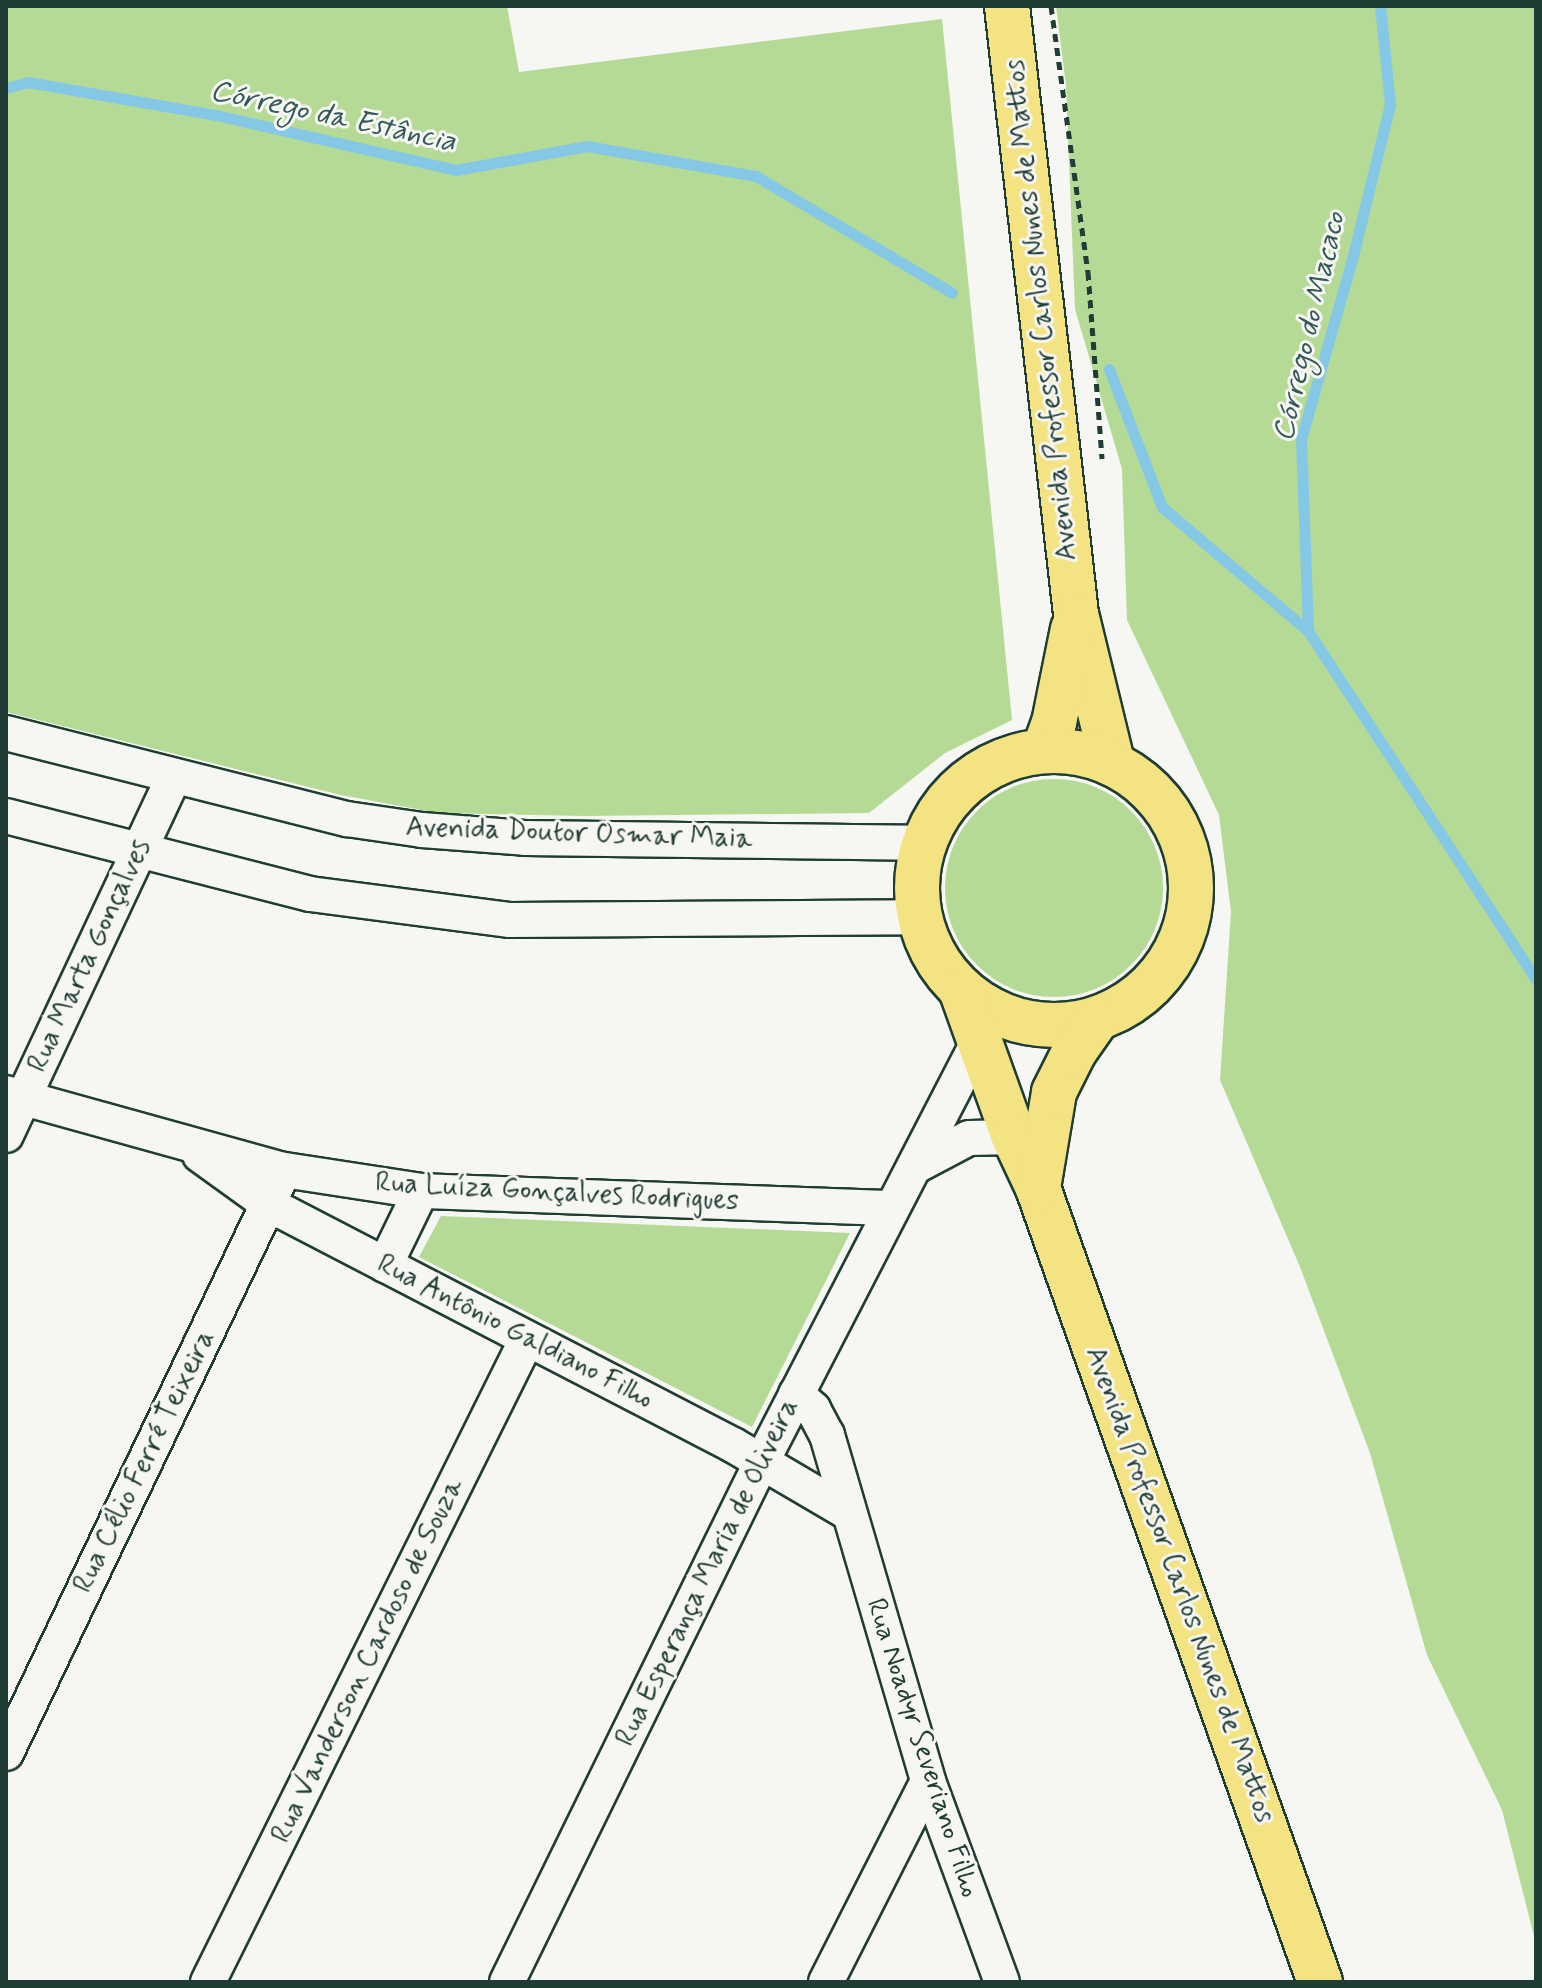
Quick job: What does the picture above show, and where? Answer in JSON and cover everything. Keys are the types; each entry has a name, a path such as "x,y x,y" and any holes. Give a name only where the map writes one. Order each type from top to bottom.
{"main road":[{"name":"Avenida Professor Carlos Nunes de Mattos","path":"1007,6 1076,614 1112,762"},
{"name":"Avenida Professor Carlos Nunes de Mattos","path":"1044,750 1054,723 1076,614"},
{"path":"1044,750 1079,752 1112,762 1151,789 1178,827 1191,872 1189,919 1170,962 1139,997 1097,1019 1050,1027 1003,1017 962,992 934,958 919,917 916,879 923,843 950,797 992,764 1044,750"},
{"name":"Avenida Professor Carlos Nunes de Mattos","path":"962,992 1014,1137 1038,1188 1320,1982"},
{"name":"Avenida Professor Carlos Nunes de Mattos","path":"1038,1188 1054,1092 1074,1052 1097,1019"}],"street":[{"name":"Avenida Doutor Osmar Maia","path":"6,733 347,819 422,830 525,838 923,843"},
{"name":"Rua Marta Gonçalves","path":"6,1135 16,1095 174,776"},
{"path":"6,816 310,894 510,920 919,917"},
{"name":"Rua Esperança Maria de Oliveira","path":"507,1982 761,1463 978,1043"},
{"name":"Rua Luíza Gonçalves Rodrigues","path":"16,1095 284,1170 421,1191 891,1208"},
{"path":"914,1167 969,1138 1014,1137"},
{"name":"Rua Luíza Gonçalves Rodrigues","path":"179,1140 268,1204"},
{"name":"Rua Célio Ferré Teixeira","path":"6,1753 284,1170"},
{"path":"385,1265 421,1191"},
{"name":"Rua Antônio Galdiano Filho","path":"268,1204 761,1463"},
{"name":"Rua Vanderson Cardoso de Souza","path":"208,1982 527,1339"},
{"name":"Rua Noadyr Severiano Filho","path":"796,1394 813,1409 827,1435 928,1781 1002,1982"},
{"path":"761,1463 847,1512"},
{"path":"826,1982 928,1781"}],"green space":[{"path":"6,6 507,6 519,72 942,19 1012,720 945,753 869,813 586,816 438,813 341,795 6,712"},
{"path":"1056,6 1536,6 1536,1944 1502,1810 1427,1655 1370,1453 1300,1267 1220,1080 1231,912 1219,815 1127,620 1122,469 1075,309 1066,85"},
{"path":"1054,779 1096,787 1115,797 1131,811 1145,827 1155,846 1163,888 1155,930 1145,949 1131,965 1115,979 1096,989 1054,997 1012,989 993,979 977,965 963,949 953,930 945,888 953,846 963,827 977,811 993,797 1012,787"},
{"path":"441,1216 850,1233 752,1427 419,1257"}],"waterway":[{"name":"Córrego do Macaco","path":"1380,6 1390,104 1354,252 1301,439 1308,631 1536,979"},
{"name":"Córrego da Estância","path":"6,88 28,82 216,115 456,170 587,146 756,176 952,293"},
{"name":"Córrego da Estância","path":"1109,369 1162,507 1308,631"}]}
